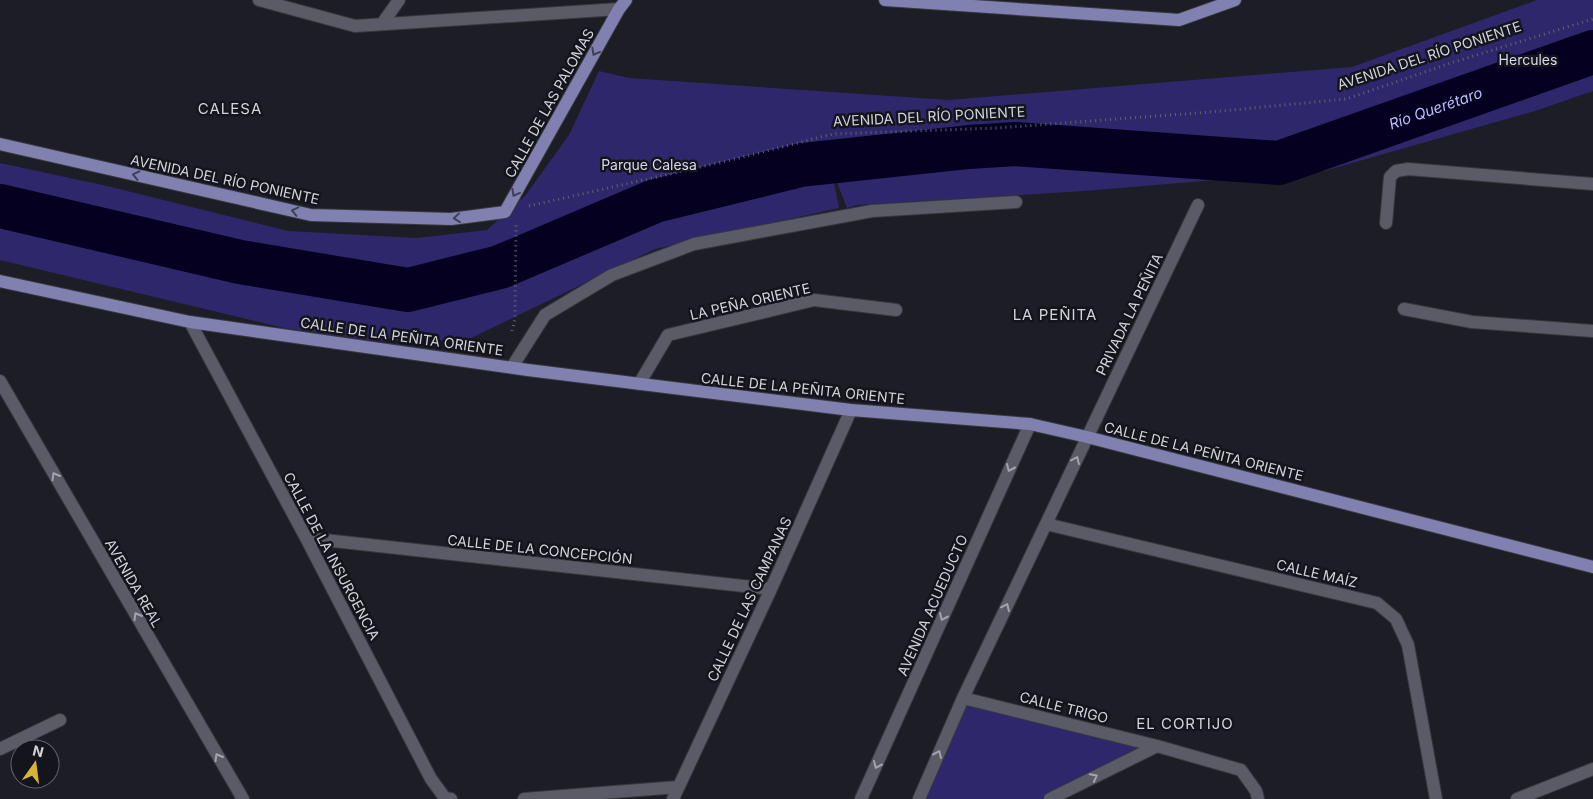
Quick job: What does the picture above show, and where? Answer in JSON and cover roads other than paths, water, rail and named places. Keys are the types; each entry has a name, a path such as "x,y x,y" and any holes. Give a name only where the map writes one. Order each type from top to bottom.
{"main road":[{"path":"885,0 1179,20 1235,0"},
{"name":"CALLE DE LAS PALOMAS","path":"505,212 622,5"},
{"name":"AVENIDA DEL RÍO PONIENTE","path":"0,144 311,215 451,220 505,212"},
{"name":"CALLE DE LA PEÑITA ORIENTE","path":"0,281 190,322 512,367 851,410 1030,424 1593,567"}],"street":[{"path":"259,0 355,26 622,5"},
{"path":"382,24 399,0"},
{"path":"1386,223 1390,177 1396,171 1408,170 1593,184"},
{"path":"512,367 544,315 612,275 694,244 872,211 1016,202"},
{"name":"PRIVADA LA PEÑITA","path":"1087,437 1198,204"},
{"name":"LA PEÑA ORIENTE","path":"639,384 668,335 814,300 896,310"},
{"path":"1404,309 1472,322 1593,331"},
{"name":"CALLE DE LA INSURGENCIA","path":"190,322 306,538 431,778 445,798 451,799"},
{"name":"AVENIDA REAL","path":"0,381 243,799"},
{"name":"CALLE DE LAS CAMPANAS","path":"673,799 771,589 851,410"},
{"name":"AVENIDA ACUEDUCTO","path":"861,799 1030,424"},
{"path":"919,799 963,698 1087,437"},
{"name":"CALLE MAÍZ","path":"1046,524 1377,603 1396,619 1408,645 1436,799"},
{"name":"CALLE DE LA CONCEPCIÓN","path":"306,538 771,589"},
{"name":"CALLE TRIGO","path":"963,698 1157,746 1241,770 1256,791 1258,799"},
{"path":"0,749 60,720"},
{"path":"1050,799 1157,746"},
{"path":"1517,799 1593,769"},
{"path":"524,799 678,787"}],"waterway":[{"name":"Río Querétaro","path":"0,206 240,262 408,290 500,267 655,201 801,165 969,147 1015,144 1279,163 1593,52"}],"district":[{"name":"CALESA","path":"230,108"},
{"name":"LA PEÑITA","path":"1055,314"},
{"name":"EL CORTIJO","path":"1185,723"}],"park label":[{"name":"Hercules","path":"1528,59"},
{"name":"Parque Calesa","path":"649,164"}]}
